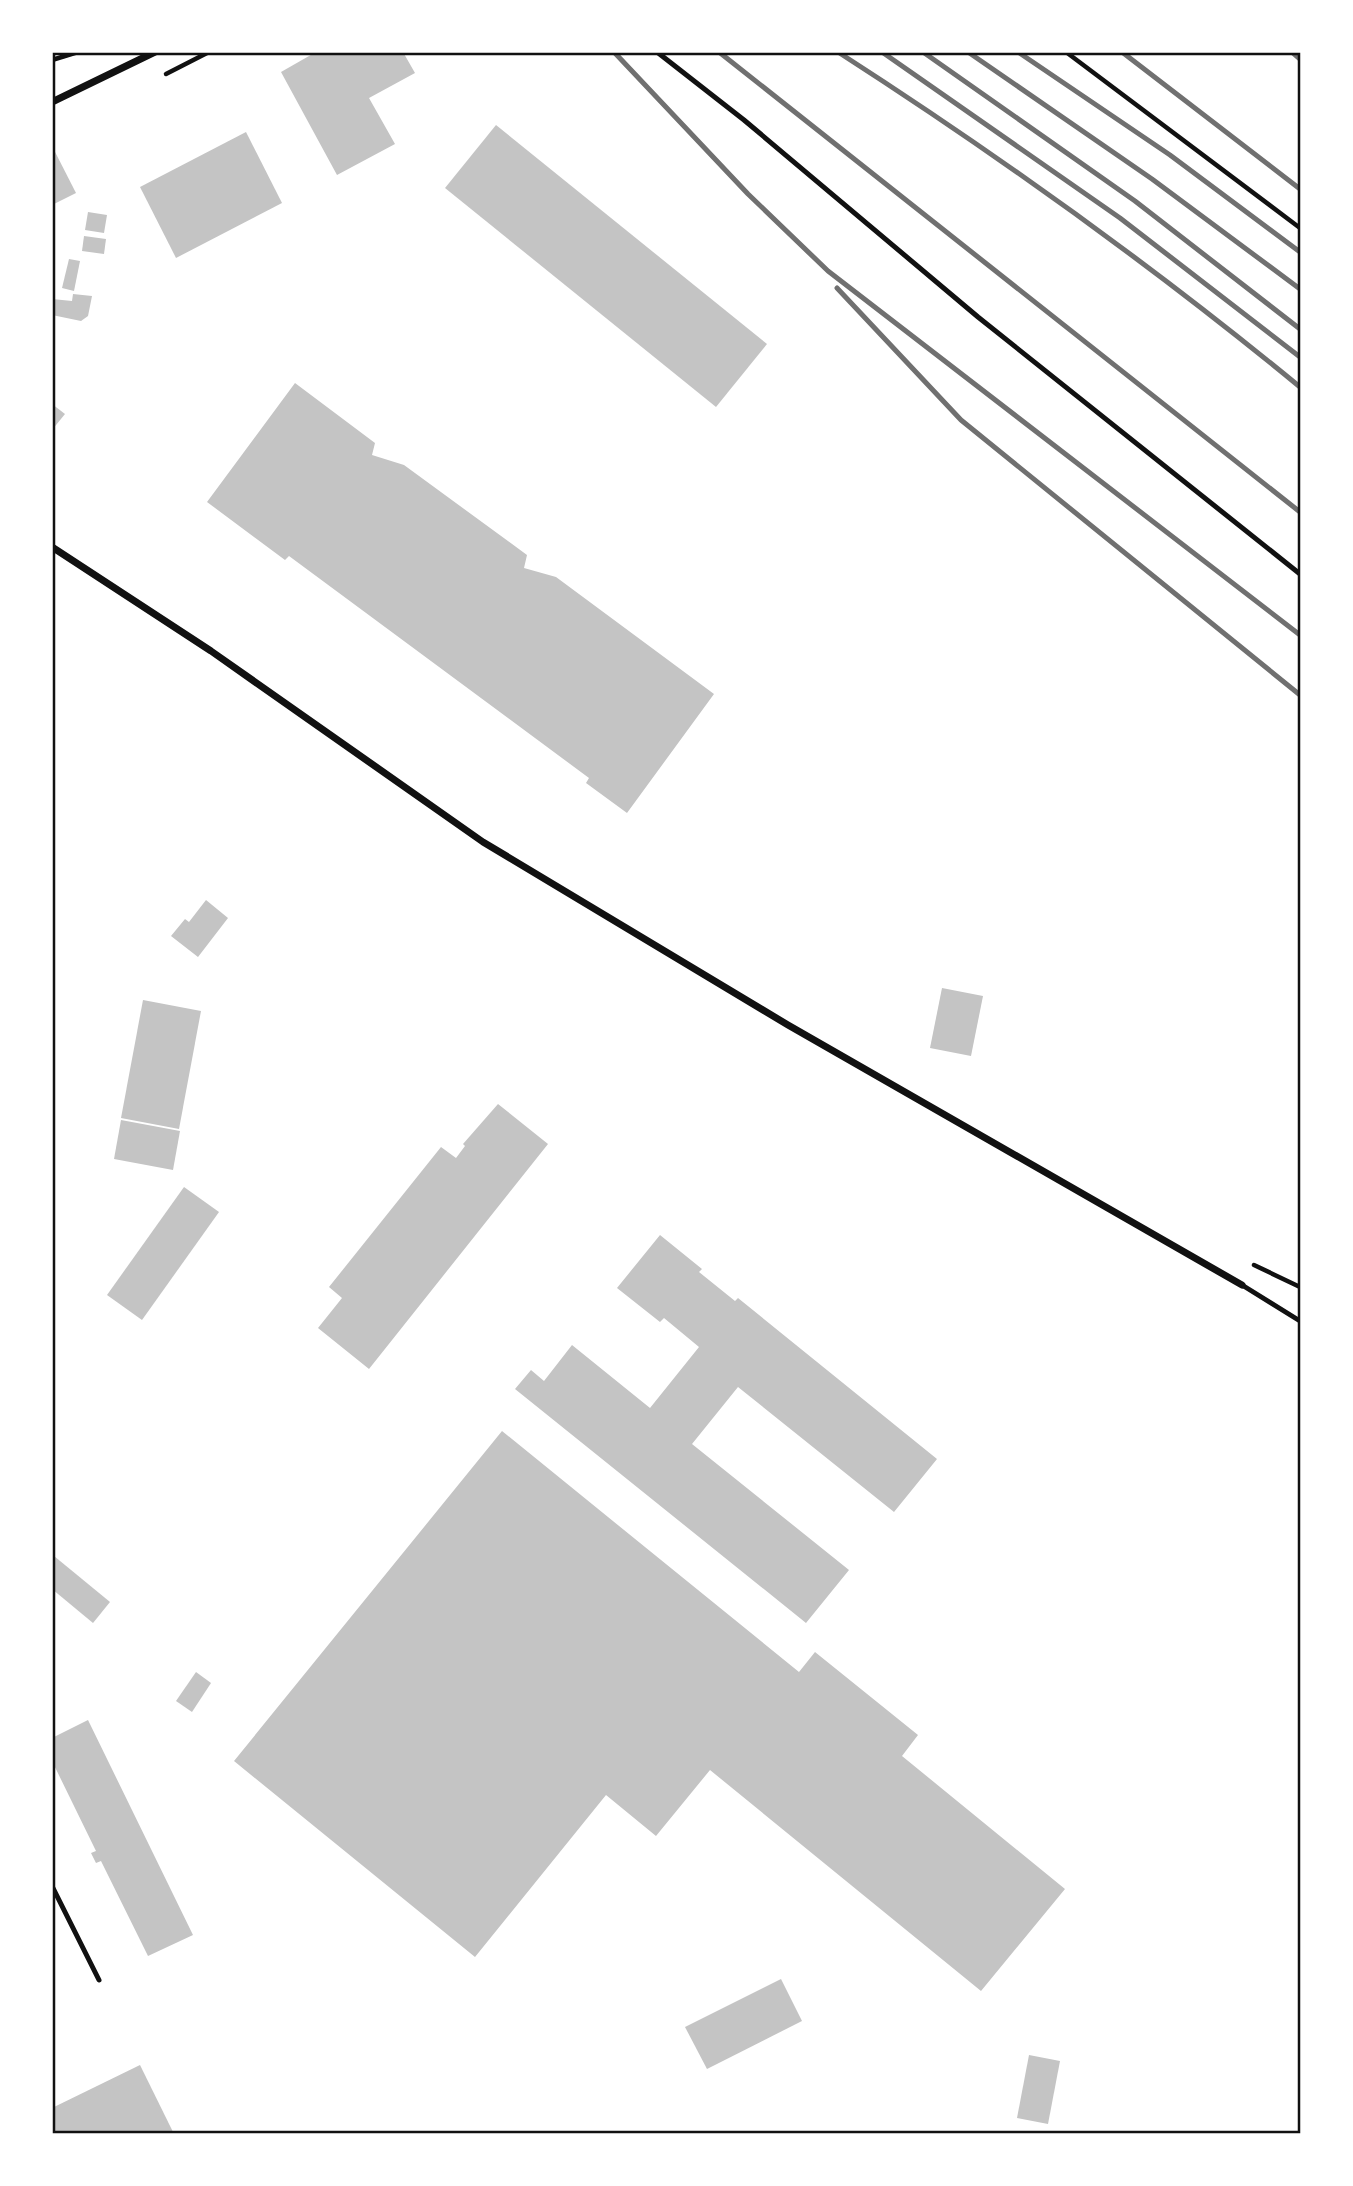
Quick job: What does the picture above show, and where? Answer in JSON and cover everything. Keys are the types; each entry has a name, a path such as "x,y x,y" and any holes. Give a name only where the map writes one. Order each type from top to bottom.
{"street":[{"path":"52,102 155,52"},
{"path":"52,547 211,651 483,842 788,1025 1242,1285"}],"lane":[{"path":"657,52 744,120 978,317 1300,574"},
{"path":"1242,1285 1300,1321"},
{"path":"52,1886 99,1980"}],"path":[{"path":"52,60 78,52"},
{"path":"1066,52 1300,228"}],"building":[{"path":"316,52 403,52 415,73 369,98 395,144 337,175 281,72"},
{"path":"496,125 767,344 716,407 445,188"},
{"path":"246,132 282,203 176,258 140,187"},
{"path":"52,146 76,193 52,205"},
{"path":"88,212 107,215 104,233 85,230"},
{"path":"84,236 106,239 104,254 82,251"},
{"path":"69,259 80,261 74,291 62,288"},
{"path":"73,294 92,296 88,316 81,321 52,315 52,299 72,301"},
{"path":"295,383 375,443 372,455 404,465 527,555 524,568 556,577 714,694 627,813 586,783 589,778 289,556 285,560 207,502"},
{"path":"52,404 65,414 52,430"},
{"path":"206,900 228,918 198,957 171,936 185,919 189,922"},
{"path":"942,988 983,996 971,1056 930,1048"},
{"path":"143,1000 201,1011 179,1129 121,1118"},
{"path":"498,1104 548,1144 369,1369 318,1328 342,1298 329,1287 441,1147 456,1158 465,1146 463,1144"},
{"path":"121,1120 180,1131 173,1170 114,1159"},
{"path":"184,1187 219,1212 142,1320 107,1295"},
{"path":"660,1235 702,1269 699,1272 735,1301 738,1298 937,1459 894,1512 738,1387 692,1444 849,1570 806,1623 515,1389 531,1370 544,1381 572,1345 650,1408 699,1347 664,1318 660,1322 617,1288"},
{"path":"502,1431 799,1672 815,1652 918,1735 902,1756 1065,1889 981,1991 710,1770 656,1836 606,1795 475,1957 234,1761"},
{"path":"54,1556 110,1602 93,1623 52,1589"},
{"path":"196,1672 211,1683 192,1712 176,1701"},
{"path":"88,1720 193,1935 148,1956 101,1861 96,1863 91,1853 96,1851 52,1761 52,1738"},
{"path":"781,1979 802,2021 707,2069 685,2027"},
{"path":"1029,2055 1060,2061 1048,2124 1017,2118"},
{"path":"140,2065 174,2134 52,2134 52,2108"}],"railway":[{"path":"614,52 748,194 828,271 1300,635"},
{"path":"719,52 1300,512"},
{"path":"838,52 1074,213 1188,298 1300,387"},
{"path":"882,52 1120,218 1300,357"},
{"path":"923,52 1135,201 1300,329"},
{"path":"968,52 1152,179 1300,289"},
{"path":"1018,52 1170,155 1300,252"},
{"path":"1122,52 1300,189"},
{"path":"1292,52 1300,59"},
{"path":"837,288 961,420 1300,695"}]}
